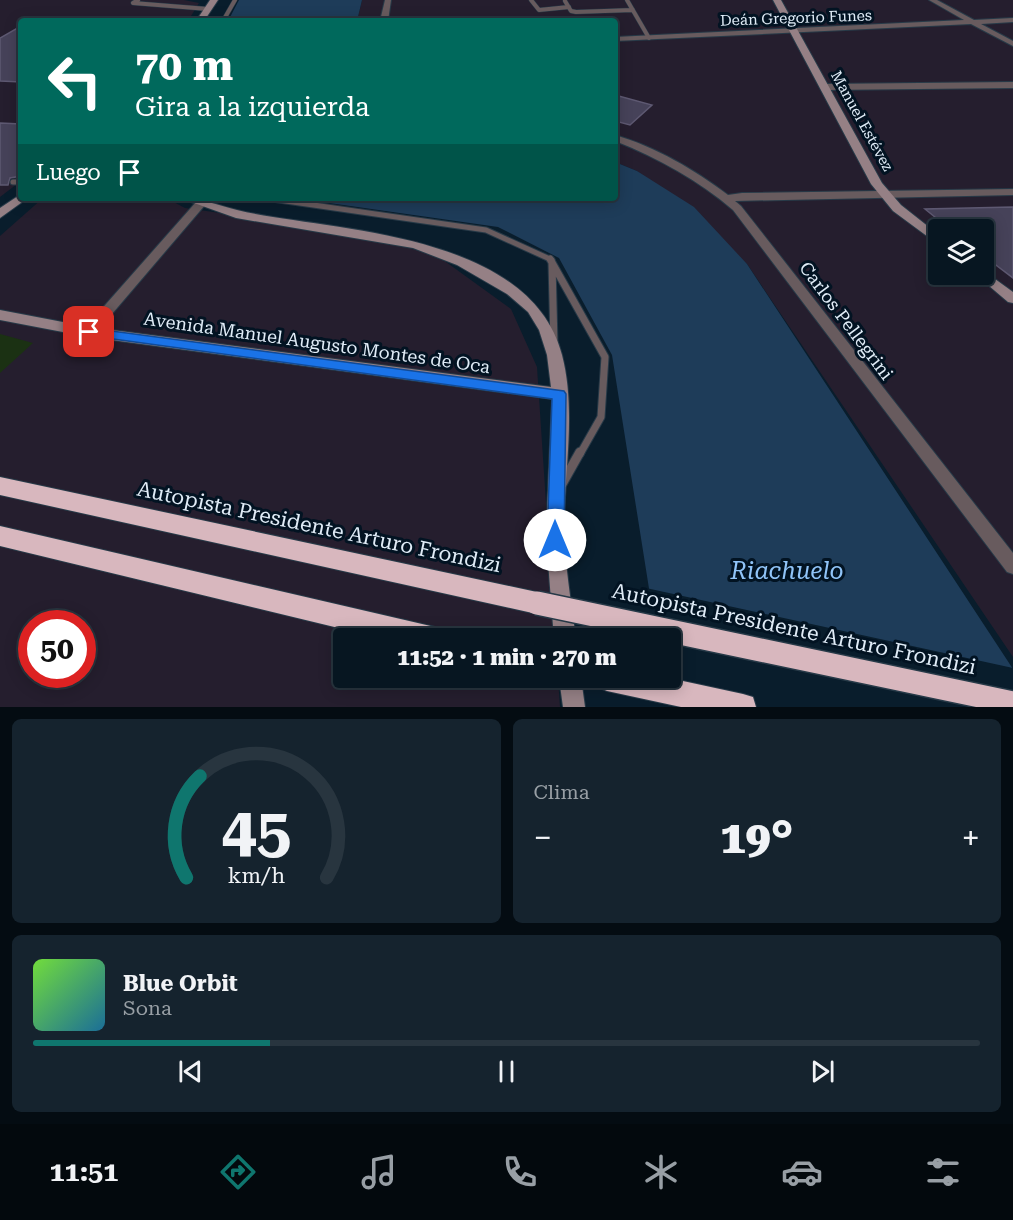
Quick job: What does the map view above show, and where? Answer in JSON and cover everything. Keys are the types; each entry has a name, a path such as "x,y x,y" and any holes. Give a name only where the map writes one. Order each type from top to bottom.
{"highway":[{"path":"0,474 137,514"},
{"name":"Autopista Presidente Arturo Frondizi","path":"0,486 137,514 537,603 1013,703"},
{"path":"0,536 389,628"},
{"path":"654,688 743,707"}],"main road":[{"path":"202,18 214,0"},
{"name":"Manuel Estévez","path":"777,0 885,194 897,208 928,232"},
{"path":"0,214 18,200"},
{"path":"198,201 236,214 403,242 447,254 510,290 533,309 542,322 554,356 559,394 556,556 564,628"},
{"path":"994,284 1013,299"},
{"name":"Avenida Manuel Augusto Montes de Oca","path":"0,315 89,332 559,394"},
{"path":"571,688 574,707"}],"street":[{"path":"385,18 388,0"},
{"path":"932,0 1013,44"},
{"name":"Deán Gregorio Funes","path":"618,39 1013,20"},
{"path":"825,87 1013,85"},
{"name":"Carlos Pellegrini","path":"618,139 671,164 726,199 746,219 1013,566"},
{"path":"726,199 742,196 1013,192"},
{"path":"89,332 194,201"}],"lane":[{"path":"138,0 133,3 208,9"},
{"path":"226,18 235,0"},
{"path":"531,0 539,10 569,8 576,12 633,10"},
{"path":"627,0 649,38"},
{"path":"566,1 569,8"},
{"path":"13,182 18,182"},
{"path":"286,201 486,230 552,260 605,357 601,417 556,495"},
{"path":"552,260 554,356"}],"shaded area":[{"path":"0,0 184,0 199,3 190,18 18,18 18,183 0,197"},
{"path":"362,0 1013,0 1013,657 747,264 637,171 618,163 618,18 358,18"},
{"path":"40,201 172,201 185,208 417,241 511,309 537,367 554,628 333,628 333,688 559,688 560,707 0,707 0,236"}],"green space":[{"path":"0,334 33,343 0,373"}],"water":[{"path":"239,0 362,0 358,18 230,18"},
{"name":"Riachuelo","path":"618,163 637,171 694,207 747,264 1013,669 681,678 681,628 655,628 612,355 559,258 498,227 315,201 618,201"}],"pier":[{"path":"646,588 1013,668 1013,707 665,707 662,688 681,688 681,628 652,628"}],"building":[{"path":"18,28 18,82 0,81 0,38"},
{"path":"618,96 652,105 630,125 618,122"},
{"path":"0,123 18,124 18,177 10,178 8,185 0,185"},
{"path":"1013,207 1013,278 994,264 994,219 937,219 925,209"}],"route":[{"path":"89,332 559,394 555,540"}]}
